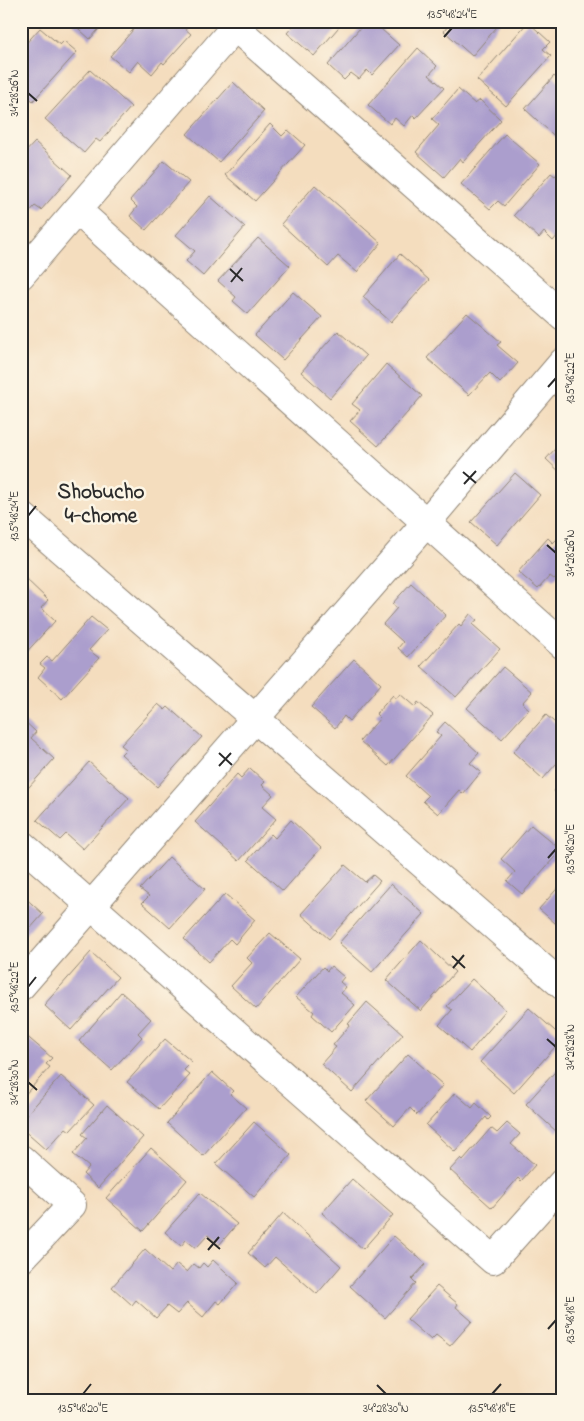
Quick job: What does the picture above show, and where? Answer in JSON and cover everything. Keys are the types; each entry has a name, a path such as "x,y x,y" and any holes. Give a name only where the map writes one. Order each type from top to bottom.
{"street":[{"path":"21,275 237,24 563,316"},
{"path":"78,210 563,645"},
{"path":"21,986 426,523 563,362"},
{"path":"21,515 563,986"},
{"path":"21,844 493,1260 563,1182"},
{"path":"21,1159 72,1205 21,1259"}],"building":[{"path":"70,21 106,21 90,39"},
{"path":"141,21 176,21 191,34 164,64 162,62 152,74 138,61 129,72 110,56"},
{"path":"288,21 344,21 314,56 287,33 293,26"},
{"path":"366,21 372,21 399,45 372,75 367,70 359,79 351,73 344,80 328,65"},
{"path":"452,21 502,21 472,56 444,31"},
{"path":"528,22 550,42 543,49 551,56 506,106 477,80"},
{"path":"40,28 60,45 64,41 77,52 33,101 21,91 21,49"},
{"path":"418,48 437,66 429,75 444,88 416,118 413,115 404,126 395,118 390,124 368,105"},
{"path":"90,70 131,107 100,142 96,139 84,153 45,119"},
{"path":"554,76 559,81 563,77 563,140 561,142 525,109"},
{"path":"233,82 264,111 219,162 187,134"},
{"path":"458,89 475,104 480,100 501,120 463,162 460,158 444,177 416,152 439,125 432,119"},
{"path":"270,124 282,136 288,130 305,145 255,201 225,175"},
{"path":"505,134 540,164 504,206 498,201 490,209 461,184"},
{"path":"35,142 72,175 41,210 35,206 25,217 21,214 21,157"},
{"path":"164,161 189,182 146,230 130,216 137,207 130,200"},
{"path":"559,172 563,176 563,229 553,241 544,232 539,238 514,215 551,173 555,176"},
{"path":"315,185 381,243 357,272 338,256 328,267 281,224"},
{"path":"210,196 245,227 203,276 186,261 195,251 176,235"},
{"path":"258,238 290,266 248,314 233,301 236,297 218,281"},
{"path":"400,254 429,280 391,322 363,297"},
{"path":"293,292 322,317 283,360 255,335"},
{"path":"467,313 501,342 497,345 518,363 500,383 490,373 469,395 427,358"},
{"path":"338,331 366,356 330,398 301,372"},
{"path":"386,364 422,396 378,446 350,421 360,410 352,404"},
{"path":"563,414 563,430 555,423"},
{"path":"563,440 563,475 546,459"},
{"path":"515,473 540,495 497,545 471,522"},
{"path":"563,533 563,570 554,579 550,576 538,589 518,572 548,538 553,543"},
{"path":"24,577 48,600 41,608 55,621 21,658 21,580"},
{"path":"411,583 446,615 408,657 398,648 403,642 383,624 397,608 392,604"},
{"path":"470,614 477,620 472,624 500,649 456,697 421,666 459,624 461,626"},
{"path":"91,617 107,630 89,650 99,658 62,699 38,677 45,668 40,664 47,657 52,661"},
{"path":"354,659 381,684 349,721 344,716 335,728 311,707"},
{"path":"503,667 532,692 522,703 529,709 502,739 467,708"},
{"path":"400,694 415,707 418,702 433,715 388,766 360,741 380,718 376,714 393,695 396,699"},
{"path":"158,704 165,710 168,707 202,737 157,787 121,754 126,749 121,745"},
{"path":"546,715 561,728 563,726 563,756 543,779 513,752"},
{"path":"21,718 36,732 31,738 54,759 21,796"},
{"path":"445,722 479,753 470,763 481,772 463,794 459,790 438,814 423,801 428,796 406,776 441,736 436,732"},
{"path":"89,762 129,798 83,849 66,834 60,840 37,820"},
{"path":"250,768 265,782 262,785 273,795 262,807 276,819 239,861 195,822 237,774 241,778"},
{"path":"563,780 563,799 554,791"},
{"path":"291,820 321,848 283,891 248,860 271,834 275,838"},
{"path":"531,825 561,850 522,894 507,881 515,872 501,859"},
{"path":"169,857 205,889 170,928 142,903 149,896 140,889"},
{"path":"345,865 365,882 373,875 380,881 329,939 301,914"},
{"path":"563,882 563,930 539,909"},
{"path":"391,884 424,914 372,972 339,943"},
{"path":"21,894 43,914 21,939"},
{"path":"225,894 255,920 235,944 230,939 209,962 184,939"},
{"path":"270,933 300,959 256,1009 231,986 252,963 247,958"},
{"path":"421,940 455,972 421,1011 386,980"},
{"path":"91,952 118,977 71,1030 44,1005"},
{"path":"331,966 344,977 340,982 346,987 341,993 355,1005 331,1032 312,1015 314,1012 296,997 323,967 327,971"},
{"path":"472,979 506,1010 470,1052 439,1025 452,1010 447,1006"},
{"path":"121,992 151,1019 138,1033 142,1037 112,1070 79,1041"},
{"path":"367,1002 403,1034 352,1092 321,1064 336,1047 333,1045 350,1025 348,1024"},
{"path":"529,1008 563,1038 514,1093 480,1062"},
{"path":"23,1033 52,1058 46,1064 50,1067 21,1099 21,1035"},
{"path":"165,1039 192,1062 184,1070 190,1075 159,1109 127,1082"},
{"path":"408,1054 443,1085 417,1115 410,1108 394,1126 366,1101"},
{"path":"563,1063 563,1125 557,1132 526,1104"},
{"path":"212,1072 233,1091 230,1094 246,1108 203,1156 167,1123"},
{"path":"61,1076 94,1105 70,1131 66,1128 46,1150 21,1128 21,1121"},
{"path":"455,1093 472,1108 476,1103 491,1117 488,1120 486,1117 455,1152 426,1125"},
{"path":"107,1105 143,1137 98,1188 83,1174 89,1167 73,1154 87,1138 82,1134"},
{"path":"254,1122 291,1155 254,1197 216,1164"},
{"path":"507,1123 520,1134 511,1144 535,1165 521,1181 518,1178 492,1208 450,1170 461,1158 463,1160 491,1128 497,1133"},
{"path":"151,1148 187,1180 143,1231 106,1198"},
{"path":"352,1179 393,1215 363,1249 322,1213"},
{"path":"200,1193 237,1224 219,1245 208,1235 196,1248 186,1240 181,1246 165,1232"},
{"path":"283,1213 341,1266 317,1294 275,1257 265,1268 248,1253"},
{"path":"394,1236 426,1264 412,1279 416,1283 385,1318 350,1286"},
{"path":"145,1249 170,1272 177,1264 187,1272 194,1264 199,1268 203,1263 207,1267 213,1260 238,1283 220,1304 216,1301 203,1317 187,1303 177,1314 167,1306 156,1318 136,1300 132,1305 112,1287"},
{"path":"437,1286 458,1304 456,1307 472,1321 450,1346 436,1335 431,1340 407,1319"}],"district":[{"name":"Shobucho 4-chome","path":"101,505"}]}
